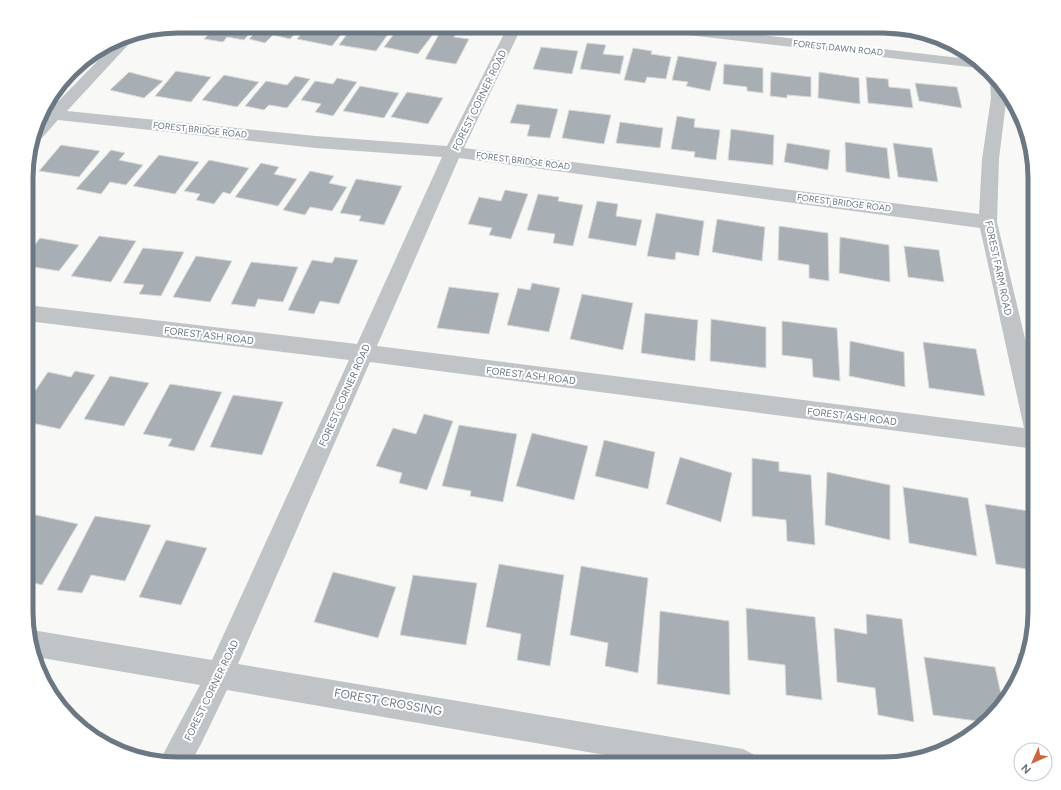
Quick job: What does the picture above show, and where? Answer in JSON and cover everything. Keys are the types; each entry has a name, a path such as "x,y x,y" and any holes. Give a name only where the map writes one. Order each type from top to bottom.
{"street":[{"name":"FOREST CORNER ROAD","path":"177,757 191,734 220,674 453,152 512,33"},
{"name":"FOREST DAWN ROAD","path":"705,33 972,64"},
{"path":"42,128 123,44"},
{"name":"FOREST FARM ROAD","path":"1000,92 994,118 987,192 988,222 1028,397"},
{"name":"FOREST BRIDGE ROAD","path":"56,115 316,142 453,152 988,222"},
{"name":"FOREST ASH ROAD","path":"33,314 363,353 1028,438"},
{"name":"FOREST CROSSING","path":"37,644 702,757"}],"building":[{"path":"189,33 202,33 200,35"},
{"path":"210,33 250,33 244,40 227,37 223,42 204,39"},
{"path":"255,33 296,33 290,39 273,35 265,43 249,39"},
{"path":"302,33 342,33 332,46 297,39"},
{"path":"348,33 389,33 376,51 339,45"},
{"path":"395,33 434,33 418,54 384,47"},
{"path":"440,33 456,33 454,37 469,39 456,64 425,59"},
{"path":"849,33 869,33 869,35"},
{"path":"893,33 913,36 913,38 875,34"},
{"path":"587,43 606,45 603,54 624,56 620,74 580,69"},
{"path":"541,47 578,51 572,74 533,69"},
{"path":"633,48 652,51 651,54 671,57 666,79 647,77 645,83 624,80"},
{"path":"678,56 717,62 710,91 686,86 688,82 672,80"},
{"path":"724,64 763,68 763,93 747,91 747,87 723,84"},
{"path":"176,71 211,77 191,102 155,96"},
{"path":"129,72 163,81 144,98 110,90"},
{"path":"771,72 811,77 811,97 787,95 787,98 770,96"},
{"path":"819,72 859,78 860,104 818,98"},
{"path":"224,75 259,82 237,107 202,100"},
{"path":"295,76 310,79 287,108 269,105 264,110 245,106 266,81 287,85"},
{"path":"866,77 888,79 889,87 910,89 913,108 868,103"},
{"path":"337,78 357,82 333,116 315,112 321,104 301,100 315,81 333,84"},
{"path":"915,83 957,87 962,108 919,101"},
{"path":"360,86 399,93 384,118 343,111"},
{"path":"407,92 443,98 428,124 391,117"},
{"path":"517,104 558,109 550,138 527,136 530,125 510,123"},
{"path":"569,110 611,115 604,144 562,138"},
{"path":"677,116 695,119 694,127 720,130 716,160 694,157 695,152 671,149"},
{"path":"620,122 663,128 660,148 616,143"},
{"path":"731,129 774,135 773,165 728,160"},
{"path":"845,142 887,148 890,179 846,172"},
{"path":"787,143 830,150 828,170 784,162"},
{"path":"893,143 932,148 938,182 898,177"},
{"path":"61,145 100,151 79,177 39,171"},
{"path":"111,150 125,153 119,160 143,165 126,185 110,182 101,194 76,189"},
{"path":"159,155 199,162 175,194 133,186"},
{"path":"209,160 249,168 230,194 223,192 214,204 196,200 200,194 184,191"},
{"path":"261,163 279,167 274,174 297,179 278,206 235,197"},
{"path":"310,171 334,176 329,183 347,187 332,211 310,207 305,215 283,210"},
{"path":"356,179 402,186 384,225 359,221 361,216 340,213"},
{"path":"505,190 528,194 511,239 489,235 492,228 468,224 479,197 501,201"},
{"path":"538,194 559,197 558,201 583,205 573,246 553,243 555,234 527,230"},
{"path":"597,201 618,204 616,216 642,220 636,246 588,238"},
{"path":"656,213 704,221 699,256 676,252 675,260 647,256"},
{"path":"717,219 765,227 762,261 712,252"},
{"path":"779,226 828,233 829,281 809,278 809,265 778,260"},
{"path":"99,236 136,241 111,282 71,276"},
{"path":"840,237 889,245 890,282 839,273"},
{"path":"40,238 79,245 59,271 33,267 33,247"},
{"path":"904,246 939,250 944,282 908,277"},
{"path":"143,248 184,252 161,296 139,294 144,285 123,283"},
{"path":"196,256 232,261 210,302 173,297"},
{"path":"335,257 358,260 339,304 320,301 314,314 288,310 312,260 332,263"},
{"path":"251,262 298,267 283,302 258,299 255,307 231,304"},
{"path":"532,283 560,288 549,332 507,325 518,288 530,290"},
{"path":"449,287 499,293 489,334 437,328"},
{"path":"582,294 633,303 623,350 570,339"},
{"path":"645,313 698,320 695,361 641,353"},
{"path":"711,319 766,327 766,368 710,361"},
{"path":"782,321 837,328 840,381 813,377 812,359 782,355"},
{"path":"850,341 904,352 905,387 849,376"},
{"path":"923,342 976,349 985,396 929,388"},
{"path":"75,371 95,375 60,429 33,423 33,394 48,372 71,377"},
{"path":"110,376 149,383 124,426 84,419"},
{"path":"170,384 222,392 194,451 168,446 172,439 143,434"},
{"path":"233,395 283,402 262,455 210,447"},
{"path":"424,414 453,421 427,490 399,483 402,473 376,466 393,428 416,434"},
{"path":"459,425 517,434 503,502 470,496 471,491 442,486"},
{"path":"532,433 588,446 574,500 516,486"},
{"path":"604,440 655,452 648,489 595,476"},
{"path":"680,457 732,473 721,522 666,504"},
{"path":"752,458 779,462 779,471 811,475 815,545 787,541 786,520 752,516"},
{"path":"827,472 890,485 890,540 825,525"},
{"path":"903,487 968,498 977,556 909,543"},
{"path":"985,504 1028,511 1028,569 996,564"},
{"path":"33,514 78,524 42,585 33,583"},
{"path":"95,516 151,525 125,581 91,575 82,593 57,590"},
{"path":"166,540 207,548 181,605 139,597"},
{"path":"499,564 564,575 550,666 517,660 521,634 486,627"},
{"path":"581,566 648,578 638,673 605,666 608,643 570,635"},
{"path":"333,572 396,587 378,638 314,622"},
{"path":"413,575 477,583 466,645 400,635"},
{"path":"746,608 815,617 822,700 786,695 785,665 748,660"},
{"path":"660,611 729,621 730,695 657,684"},
{"path":"866,614 902,619 914,722 878,715 875,688 837,682 834,628 867,634"},
{"path":"1018,654 1021,655 1019,662"},
{"path":"924,657 995,667 1001,696 986,715 979,721 933,715"}]}
